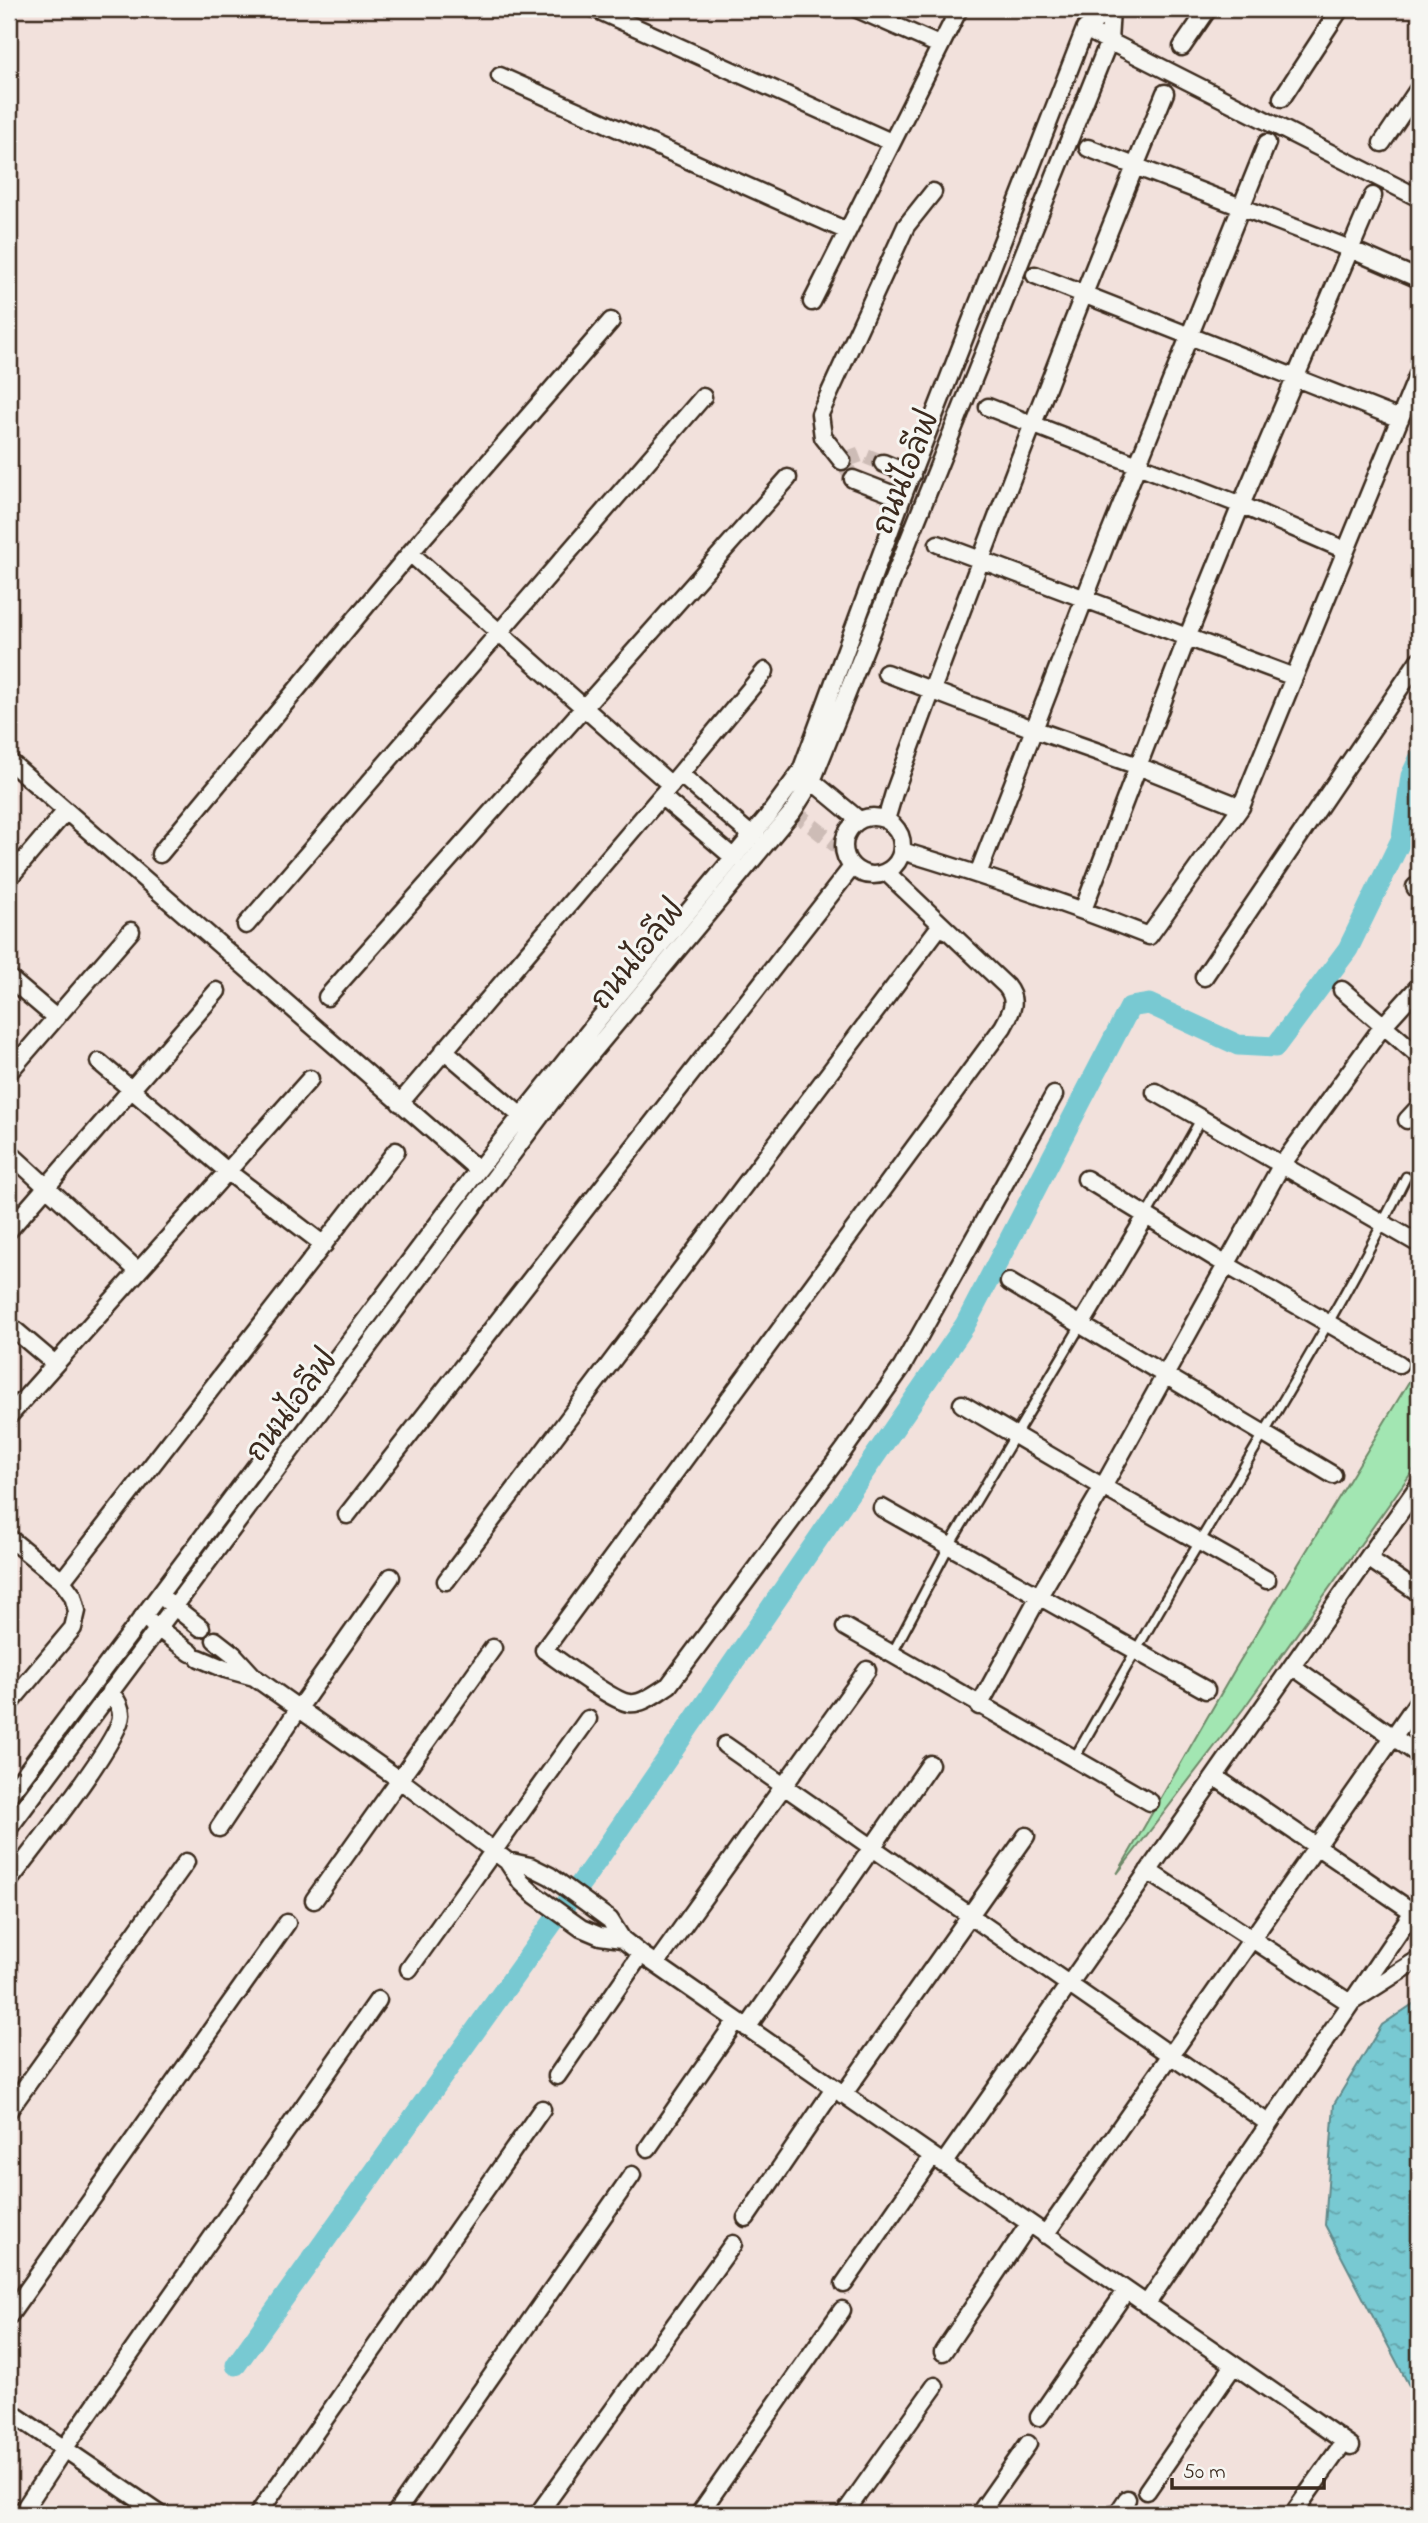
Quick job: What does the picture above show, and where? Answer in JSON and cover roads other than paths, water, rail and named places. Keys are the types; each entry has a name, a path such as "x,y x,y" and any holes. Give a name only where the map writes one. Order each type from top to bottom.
{"street":[{"path":"595,9 891,142"},
{"path":"857,9 939,46"},
{"path":"811,302 959,9"},
{"name":"ถนนไอลีฟ","path":"9,1795 478,1170 752,836 801,771 902,498 1085,29 1111,9"},
{"name":"ถนนไอลีฟ","path":"9,1828 551,1102 793,811 812,781 1109,41 1111,9"},
{"path":"1182,47 1208,9"},
{"path":"1282,97 1340,9"},
{"path":"1085,29 1419,198"},
{"path":"500,76 847,231"},
{"path":"1382,143 1419,88"},
{"path":"886,820 980,560 1082,294 1165,93"},
{"path":"978,874 1188,335 1267,143"},
{"path":"1088,148 1350,249 1419,279"},
{"path":"842,461 823,437 820,414 906,226 933,192"},
{"path":"1083,910 1241,505 1373,196"},
{"path":"1035,275 1399,419"},
{"path":"160,854 410,553 611,321"},
{"path":"902,851 1083,910 1149,936 1241,807 1419,372"},
{"path":"246,925 703,397"},
{"path":"988,407 1241,505 1345,550"},
{"path":"883,463 912,475"},
{"path":"327,997 586,709 788,478"},
{"path":"853,479 902,498"},
{"path":"938,544 1294,677"},
{"path":"410,553 671,785 734,858"},
{"path":"1204,977 1419,660"},
{"path":"400,1102 765,671"},
{"path":"886,673 1033,729 1138,765 1241,807"},
{"path":"9,761 478,1170"},
{"path":"812,781 859,820"},
{"path":"671,785 752,836"},
{"path":"9,878 65,812"},
{"path":"877,817 886,820 899,833 902,851 893,867 886,873 868,875 852,867 844,851 844,841 852,825 859,820 877,817"},
{"path":"347,1515 852,867"},
{"path":"886,873 1013,995 1013,1008 1003,1027 544,1650 603,1691 629,1703 647,1699 669,1685 844,1450 902,1367 1054,1095"},
{"path":"446,1580 940,926"},
{"path":"9,1072 131,931"},
{"path":"9,978 55,1018"},
{"path":"979,1706 1281,1166 1383,1026 1419,986"},
{"path":"1342,990 1419,1056"},
{"path":"9,1230 217,991"},
{"path":"444,1050 521,1116"},
{"path":"99,1062 227,1171 324,1245"},
{"path":"9,1416 310,1079"},
{"path":"1154,1092 1419,1244"},
{"path":"1407,1120 1419,1107"},
{"path":"62,1581 396,1151"},
{"path":"14,1157 138,1271"},
{"path":"1086,1179 1225,1264 1399,1364"},
{"path":"1081,1325 1146,1216"},
{"path":"1009,1282 1333,1475"},
{"path":"9,1325 55,1364"},
{"path":"962,1404 1267,1580"},
{"path":"844,2284 1069,1985 1419,1485"},
{"path":"882,1508 1206,1690"},
{"path":"9,1538 62,1581 73,1596 77,1611 73,1628 9,1704"},
{"path":"1368,1558 1419,1593"},
{"path":"219,1828 391,1577"},
{"path":"159,1595 201,1628"},
{"path":"142,1617 195,1656 225,1670 254,1677"},
{"path":"845,1627 1150,1802"},
{"path":"215,1640 233,1654 254,1677 400,1780 508,1861 521,1882 535,1895 581,1928 600,1936 622,1939"},
{"path":"314,1900 494,1648"},
{"path":"1292,1666 1419,1755"},
{"path":"656,1964 867,1670"},
{"path":"9,1881 117,1732 121,1717 118,1704 110,1691"},
{"path":"1045,2235 1419,1700"},
{"path":"409,1969 588,1719"},
{"path":"725,1745 1268,2123"},
{"path":"648,2148 872,1848 930,1764"},
{"path":"1146,2305 1416,1908 1317,1846 1215,1777"},
{"path":"746,2218 1027,1836"},
{"path":"508,1861 530,1866 550,1876 610,1920 622,1939 641,1954 1348,2444 1293,2514"},
{"path":"9,2110 186,1862"},
{"path":"1148,1871 1350,2003"},
{"path":"9,2316 287,1923"},
{"path":"557,2076 641,1954"},
{"path":"1350,2003 1419,1959"},
{"path":"21,2514 378,2000"},
{"path":"258,2514 542,2109"},
{"path":"395,2514 632,2175"},
{"path":"943,2352 1029,2224"},
{"path":"538,2514 733,2244"},
{"path":"1039,2417 1126,2291"},
{"path":"699,2514 842,2310"},
{"path":"1147,2491 1234,2365"},
{"path":"844,2514 935,2386"},
{"path":"9,2412 160,2514"},
{"path":"979,2514 1028,2444"},
{"path":"1117,2514 1127,2499"}],"lane":[{"path":"1146,1216 1201,1119"},
{"path":"1074,1759 1199,1542 1265,1434 1383,1224 1406,1177"},
{"path":"892,1654 949,1546 1081,1325"}],"water":[{"path":"1419,2000 1419,2514 1416,2514 1414,2395 1325,2225 1334,2104 1382,2025"}],"waterway":[{"path":"236,2365 601,1855 965,1325 1130,1007 1149,1004 1238,1045 1275,1047 1348,949 1402,838 1411,776 1419,759"}],"tunnel":[{"path":"853,479 842,461 861,454 883,463"},
{"path":"793,811 844,851"}]}
